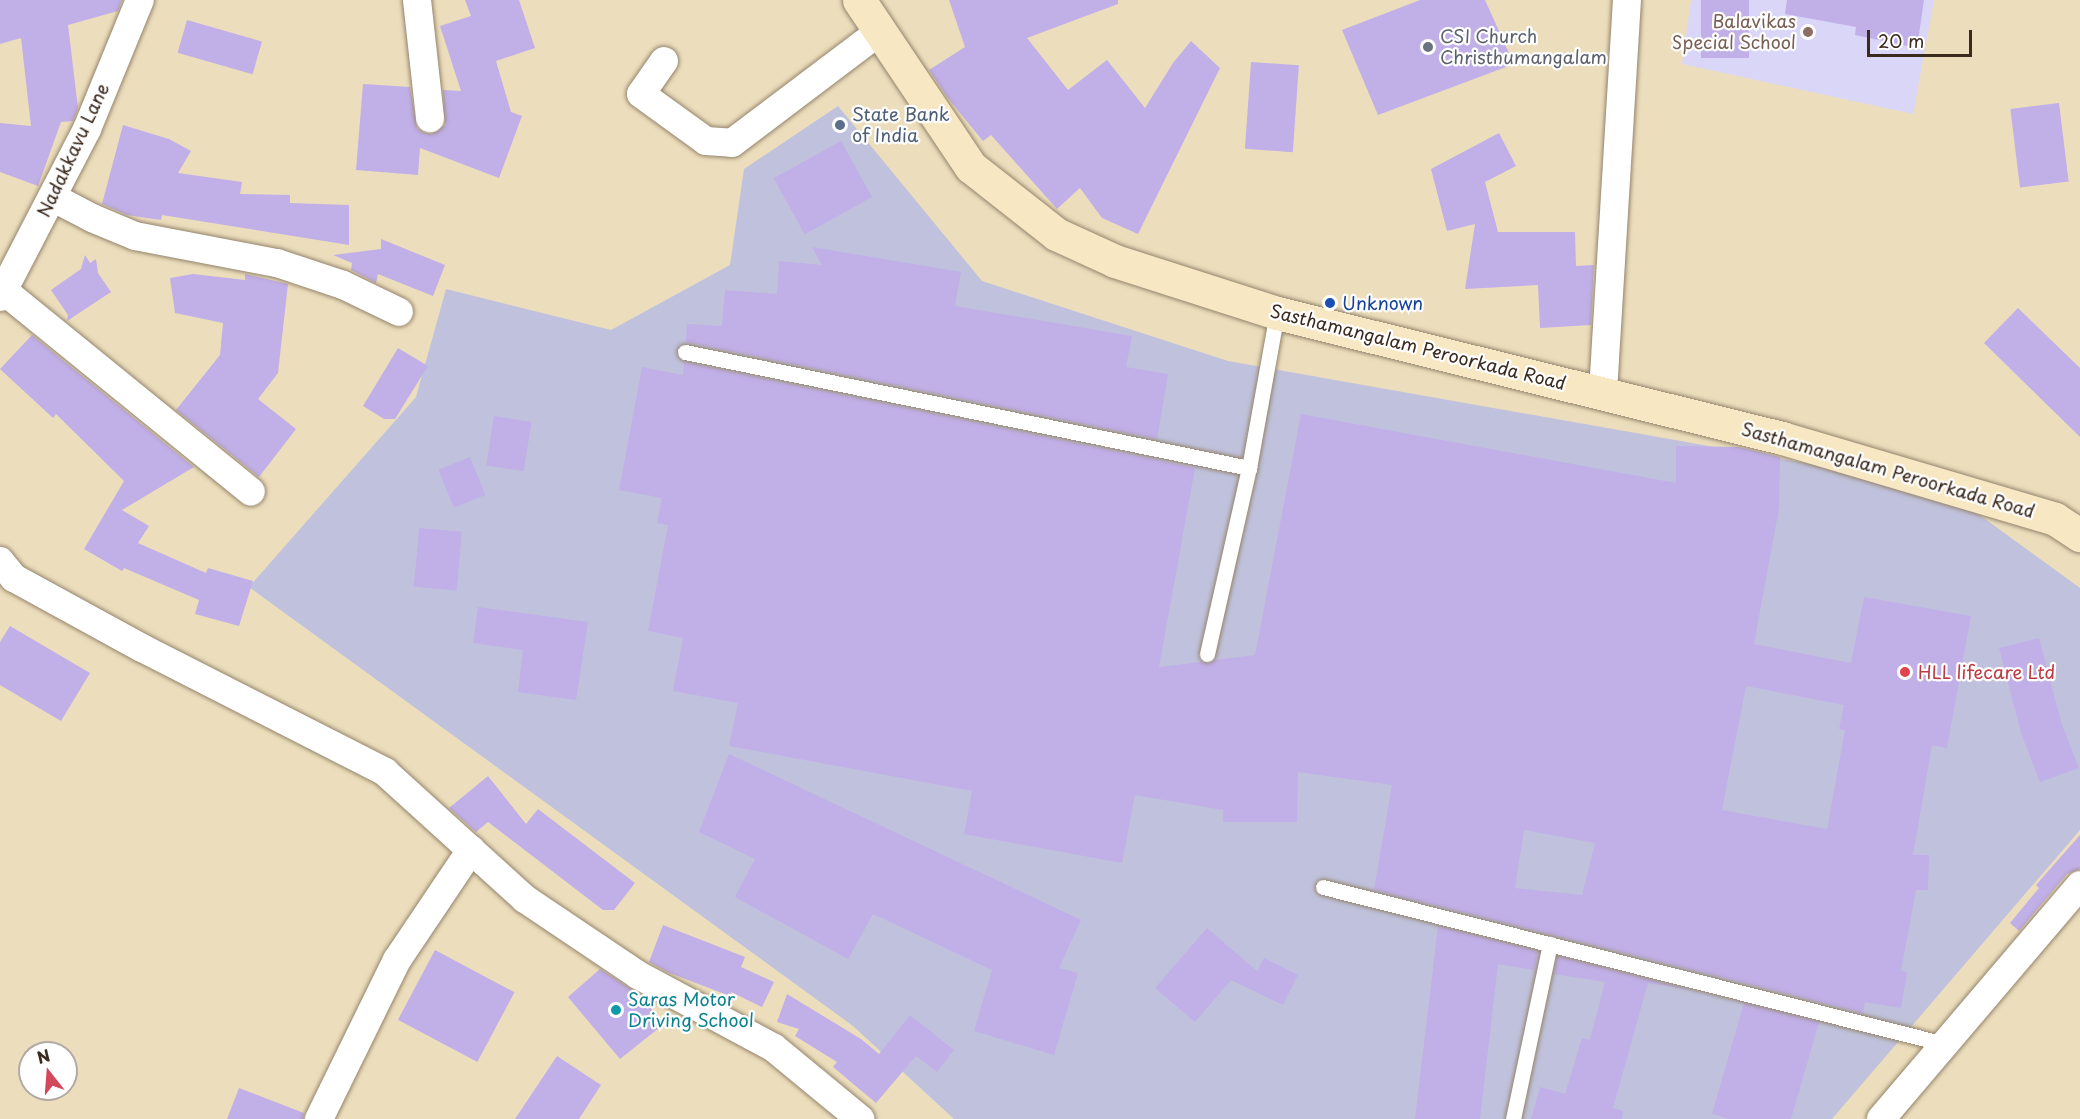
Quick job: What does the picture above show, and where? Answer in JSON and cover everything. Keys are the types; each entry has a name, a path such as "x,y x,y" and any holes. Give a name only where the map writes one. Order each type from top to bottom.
{"street":[{"name":"Nadakkavu Lane","path":"2,294 87,129 140,0"},
{"path":"417,0 430,117"},
{"name":"Sasthamangalam Peroorkada Road","path":"859,0 971,167 1056,234 1115,261 1277,313 1782,438 2055,519 2080,536"},
{"path":"1603,392 1627,0"},
{"path":"664,61 641,94 706,141 732,143 880,31"},
{"path":"52,197 92,218 135,236 277,263 343,285 399,312"},
{"path":"2,294 251,492"},
{"path":"0,561 14,578 142,648 385,772 525,899 638,975 774,1048 860,1119"},
{"path":"319,1119 397,960 471,850"},
{"path":"1881,1119 2080,885"}],"lane":[{"path":"1208,654 1249,468 1277,313"},
{"path":"685,352 1249,468"},
{"path":"1323,887 1945,1044"},
{"path":"1513,1119 1550,944"}],"shaded area":[{"name":"Balavikas Special School","path":"1691,0 1934,0 1913,114 1682,64"},
{"path":"838,106 982,281 1228,361 1941,487 2080,588 2080,830 1832,1119 954,1119 853,1026 249,587 416,397 446,289 611,330 730,265 744,169"}],"building":[{"path":"0,0 122,0 118,11 68,25 78,108 73,121 61,122 38,186 0,172 0,123 31,126 21,38 0,44"},
{"path":"465,0 519,0 535,48 496,61 511,112 522,116 499,178 420,148 418,175 356,170 363,84 410,87 417,128 424,133 432,134 445,125 443,90 461,91 440,26 471,16"},
{"path":"949,0 1118,0 1118,4 1027,38 1068,90 1107,60 1145,108 1173,63 1191,41 1220,68 1138,234 1102,218 1080,188 1057,209 991,135 983,141 947,97 929,70 965,47"},
{"name":"CSI Church Christhumangalam","path":"1420,0 1485,0 1514,64 1378,115 1342,30"},
{"path":"1701,0 1749,0 1749,58 1701,58"},
{"path":"1787,0 1924,0 1917,48 1855,35 1856,27 1785,14"},
{"path":"187,20 262,41 253,74 178,53"},
{"path":"1251,62 1299,65 1293,152 1245,149"},
{"path":"2059,103 2069,181 2020,187 2010,109"},
{"path":"123,125 169,139 191,151 178,173 242,182 240,194 290,195 290,203 349,205 349,245 162,215 161,220 127,215 102,204"},
{"path":"1499,133 1516,166 1485,182 1498,232 1575,232 1576,266 1594,265 1591,325 1540,328 1538,285 1465,289 1475,224 1447,231 1431,169"},
{"path":"841,141 872,197 805,234 774,178"},
{"path":"381,239 445,265 433,296 378,274 376,283 351,270 352,263 333,255 381,249"},
{"path":"812,247 961,272 955,306 1132,336 1126,367 1168,374 1157,439 686,342 687,324 722,326 725,290 777,294 779,261 822,265"},
{"path":"85,255 90,263 96,259 98,273 111,292 67,321 68,315 51,290 81,269"},
{"path":"193,274 245,280 245,274 288,284 278,373 258,399 296,429 259,477 176,410 220,355 223,323 175,313 170,278"},
{"path":"2018,308 2080,368 2080,437 1984,343"},
{"path":"32,335 194,467 122,510 149,526 138,543 206,573 208,568 253,581 239,626 195,614 199,600 124,568 122,571 84,549 124,481 56,414 53,418 0,369"},
{"path":"398,348 428,366 395,419 384,419 363,406"},
{"path":"684,362 1195,468 1159,667 1209,663 1215,660 1255,655 1301,414 1676,483 1676,446 1739,447 1780,457 1779,508 1754,644 1851,663 1864,597 1971,616 1947,748 1932,745 1913,855 1929,855 1928,890 1916,890 1901,971 1907,972 1901,1008 1865,1002 1863,1013 1374,890 1392,785 1298,772 1297,822 1223,822 1223,810 1135,795 1122,863 964,834 972,791 729,746 738,703 673,691 683,638 648,631 668,525 657,523 662,498 619,490 642,367 683,375","holes":["1746,686 1844,705 1839,729 1845,730 1827,829 1722,810","1524,830 1595,843 1582,895 1515,888"]},
{"path":"494,416 532,422 524,471 486,465"},
{"path":"470,457 485,495 454,508 438,470"},
{"path":"419,528 462,532 457,591 414,587"},
{"path":"478,607 588,622 576,700 518,692 523,650 473,643"},
{"path":"10,626 90,673 61,721 0,685 0,642"},
{"path":"2039,638 2062,725 2079,768 2040,782 2021,733 1999,648"},
{"path":"729,754 1081,920 1059,968 1078,973 1054,1055 974,1031 992,970 873,914 848,959 735,897 755,859 699,832"},
{"path":"488,776 526,824 538,809 635,883 614,910 603,910 488,822 476,832 449,808"},
{"path":"2080,835 2080,869 2067,874 2019,931 2010,923 2039,888 2036,885"},
{"path":"663,925 745,957 741,967 774,982 762,1007 731,992 730,996 667,972 649,962"},
{"path":"1438,926 1538,951 1534,970 1498,964 1480,1119 1415,1119"},
{"path":"1207,928 1257,971 1264,958 1298,975 1283,1005 1231,980 1195,1022 1155,988"},
{"path":"435,950 514,992 477,1062 398,1020"},
{"path":"1557,956 1692,990 1648,983 1613,1108 1623,1111 1622,1119 1531,1119 1540,1087 1565,1094 1582,1038 1590,1040 1605,982 1554,974"},
{"name":"Saras Motor Driving School","path":"600,969 639,994 664,1024 620,1059 568,997"},
{"path":"787,994 861,1039 879,1054 910,1015 954,1050 937,1072 916,1056 876,1103 833,1067 837,1062 795,1036 799,1029 777,1022"},
{"path":"1744,1003 1819,1022 1791,1119 1729,1119 1712,1114"},
{"path":"557,1056 601,1085 579,1119 515,1119"},
{"path":"239,1088 304,1113 303,1119 227,1119"}],"place":[{"name":"Balavikas Special School","path":"1808,32"},
{"name":"CSI Church Christhumangalam","path":"1428,47"},
{"name":"State Bank of India","path":"840,125"},
{"name":"Unknown","path":"1330,303"},
{"name":"HLL lifecare Ltd","path":"1905,672"},
{"name":"Saras Motor Driving School","path":"616,1010"}]}
